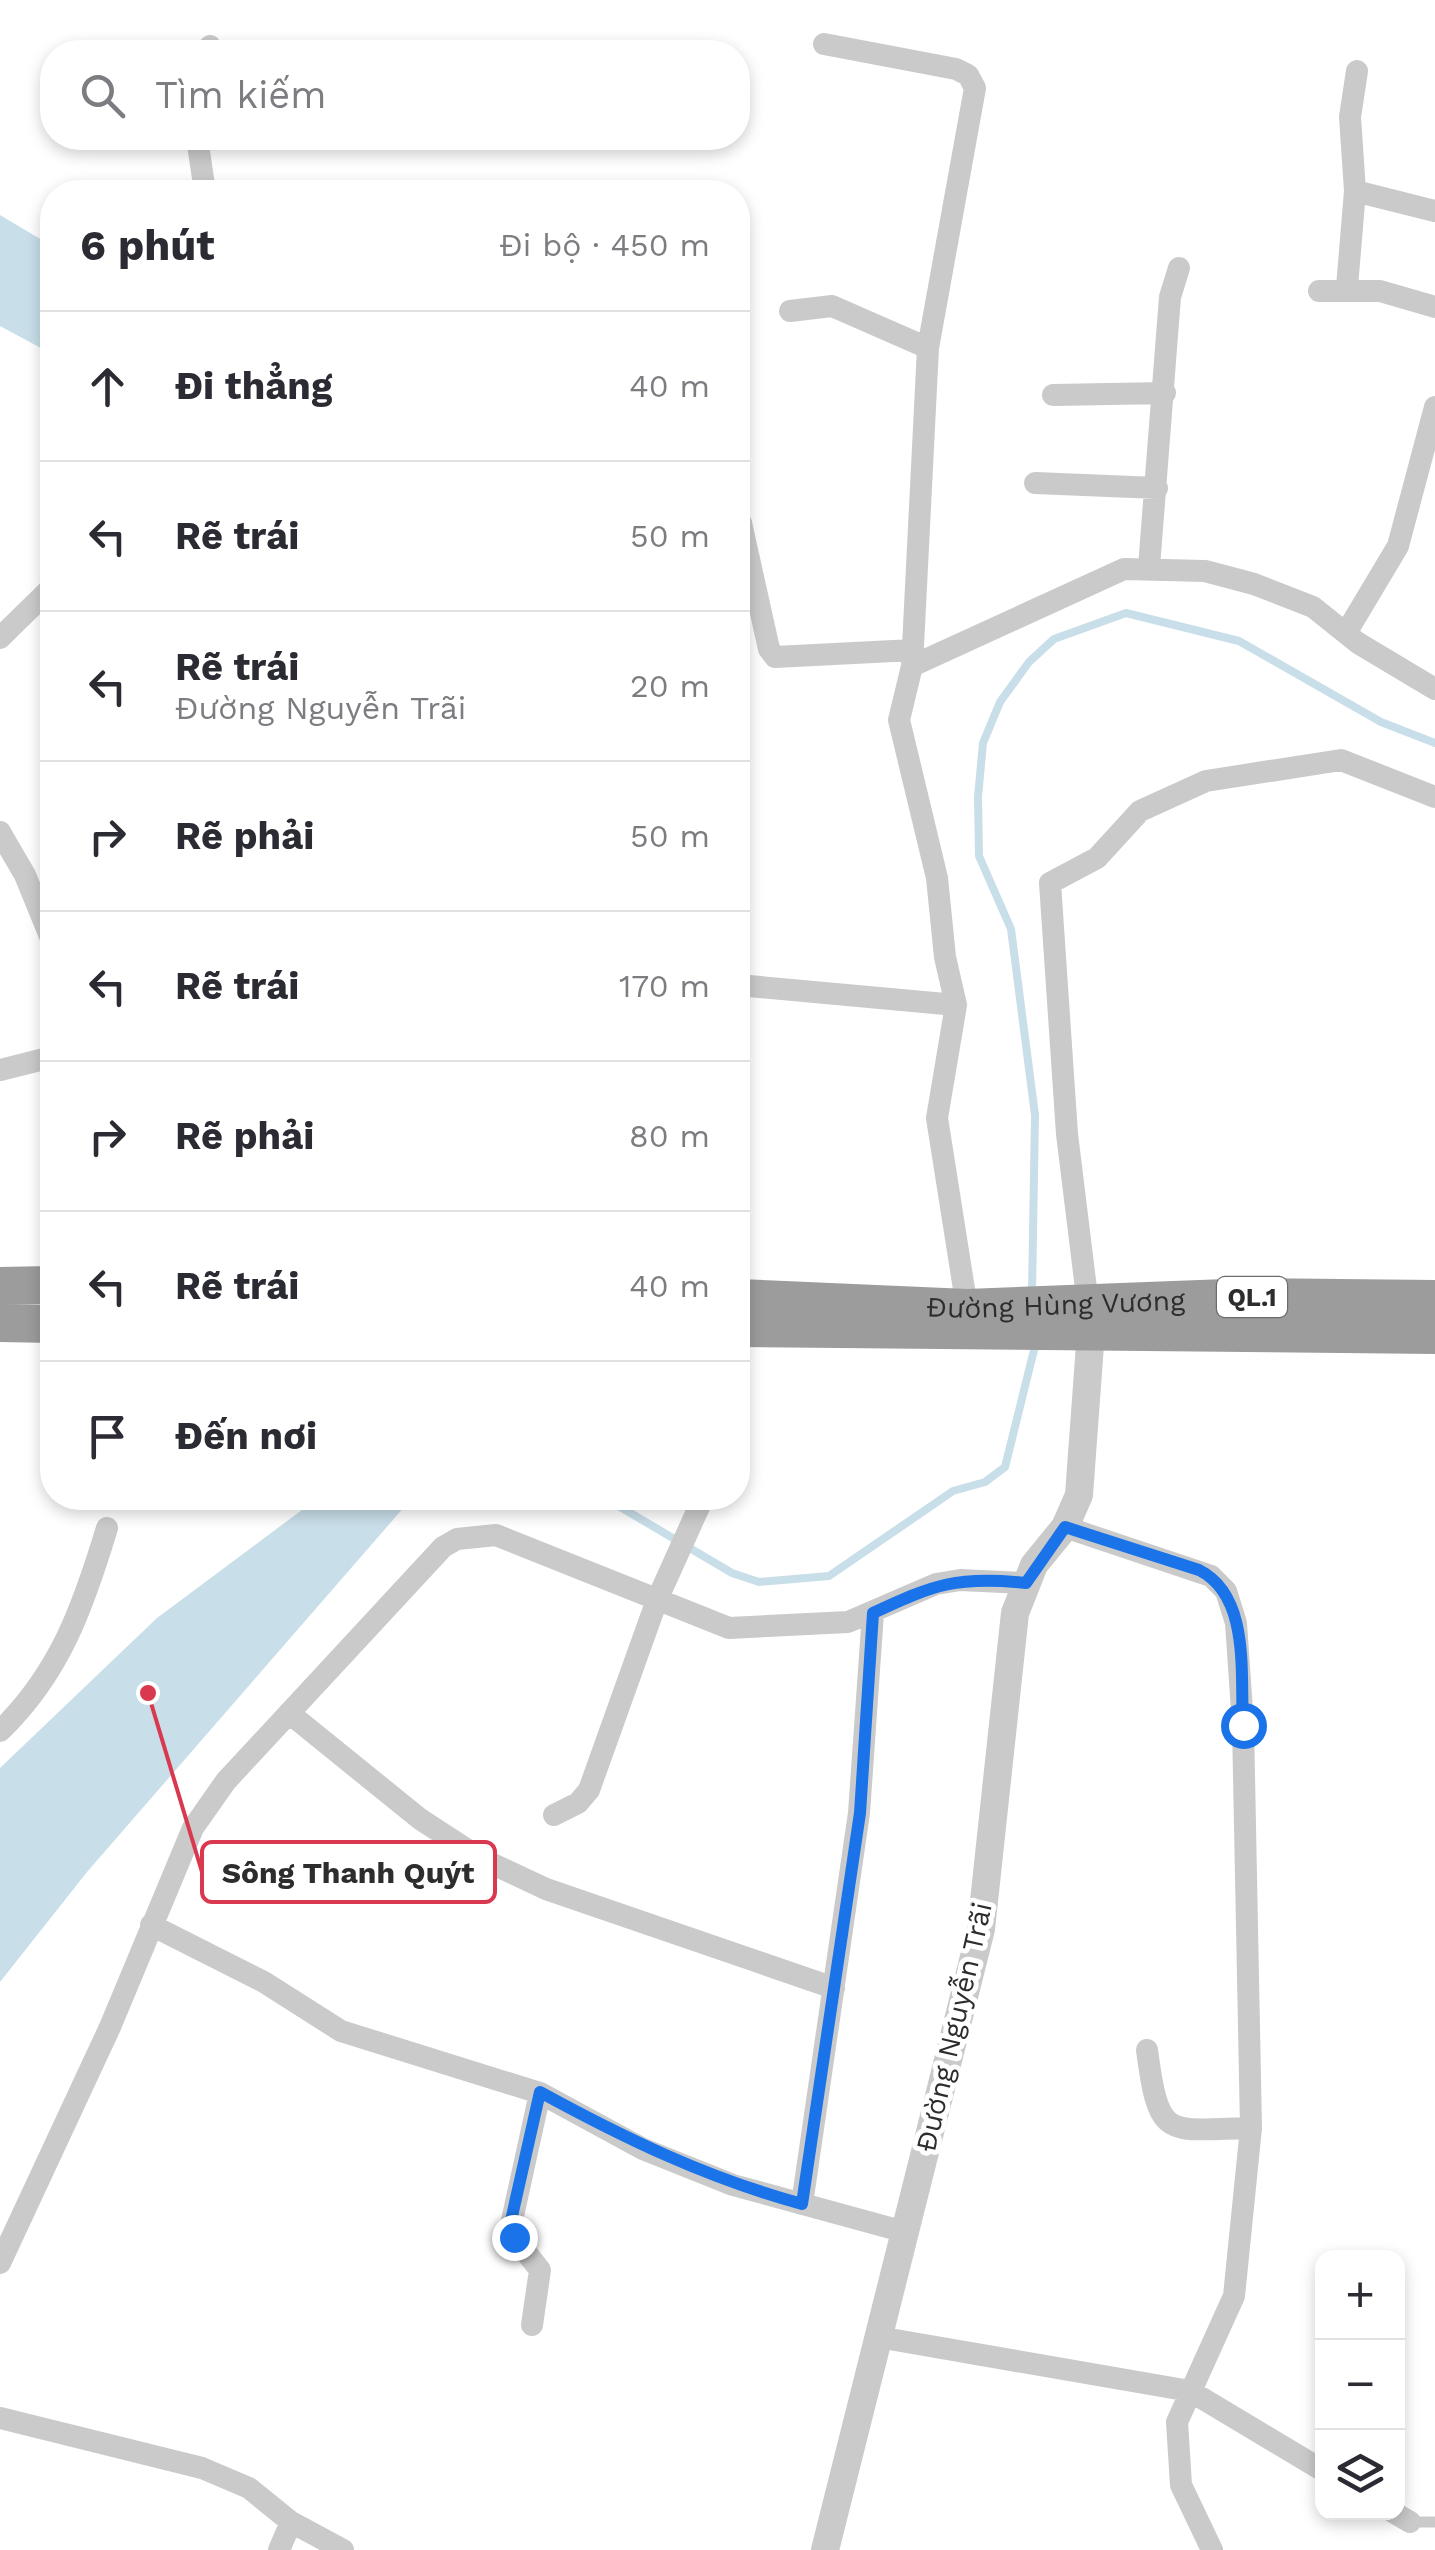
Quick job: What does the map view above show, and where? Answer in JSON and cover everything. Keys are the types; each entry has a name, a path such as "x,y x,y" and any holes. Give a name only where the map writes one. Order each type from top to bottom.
{"highway":[{"path":"0,1286 40,1286"},
{"name":"Đường Hùng Vương","path":"750,1299 990,1316"},
{"name":"Đường Hùng Vương","path":"750,1327 1435,1299"},
{"name":"Đường Hùng Vương","path":"1083,1311 1435,1335"},
{"path":"0,1324 40,1324"}],"street":[{"path":"824,44 956,69 968,75 974,88 928,348 913,658 898,708 937,878 945,957 956,1005 937,1118 990,1316"},
{"path":"1347,288 1355,191 1350,116 1357,71"},
{"path":"198,150 203,180"},
{"path":"1355,191 1435,210"},
{"path":"1149,567 1170,297 1179,268"},
{"path":"1319,290 1380,290 1435,307"},
{"path":"790,311 832,306 928,348"},
{"path":"1052,396 1165,393"},
{"path":"1346,634 1398,546 1435,408"},
{"path":"1035,483 1157,488"},
{"path":"750,564 769,649 775,658 913,658 1124,569 1149,567 1205,571 1254,584 1313,607 1346,634 1435,689"},
{"path":"0,638 40,599"},
{"path":"1083,1311 1050,882 1096,858 1140,811 1206,781 1341,760 1435,796"},
{"path":"0,832 25,875 40,912"},
{"path":"750,986 956,1005"},
{"path":"0,1070 40,1060"},
{"name":"Đường Nguyễn Trãi","path":"824,2550 981,1929 1015,1613 1026,1583 1065,1527 1083,1478 1083,1311"},
{"path":"554,1815 578,1804 588,1790 657,1600 698,1510"},
{"path":"1065,1527 1211,1576 1226,1591 1236,1623 1243,1725 1251,2128 1234,2296 1178,2414 1179,2476 1212,2550"},
{"path":"0,1731 35,1697 50,1672 90,1582 107,1528"},
{"path":"0,2263 110,2027 193,1828 226,1781 443,1546 458,1538 496,1535 730,1628 813,1627 873,1613 936,1584 976,1580 1026,1583"},
{"path":"802,2204 860,1813 873,1613"},
{"path":"289,1713 420,1819 480,1858 546,1889 834,1988"},
{"path":"151,1925 264,1982 341,2031 540,2092 643,2149 733,2185 905,2232"},
{"path":"1147,2050 1154,2105 1161,2116 1191,2129 1251,2128"},
{"path":"532,2325 540,2270 514,2237 510,2225 540,2092"},
{"path":"878,2337 1190,2390 1315,2466"},
{"path":"0,2418 202,2468 250,2488 291,2522 343,2550"},
{"path":"279,2550 291,2522"}],"lane":[{"path":"1405,2517 1435,2522"}],"water":[{"path":"0,215 40,239 40,348 0,326"},
{"path":"302,1510 402,1510 87,1872 0,1982 0,1768 157,1618"}],"waterway":[{"path":"1032,1293 1035,1115 1011,929 979,856 978,797 983,743 1000,702 1029,662 1054,639 1126,613 1239,641 1381,722 1435,743"},
{"path":"625,1510 732,1573 759,1582 829,1576 953,1491 985,1482 1005,1467 1036,1342"}],"place":[{"name":"Sông Thanh Quýt","path":"148,1693"}],"route":[{"path":"514,2237 510,2225 540,2092 643,2149 733,2185 802,2204 860,1813 873,1613 936,1584 960,1580 1026,1583 1034,1566 1065,1527 1199,1570 1218,1582 1226,1591 1236,1623 1243,1725"}]}
